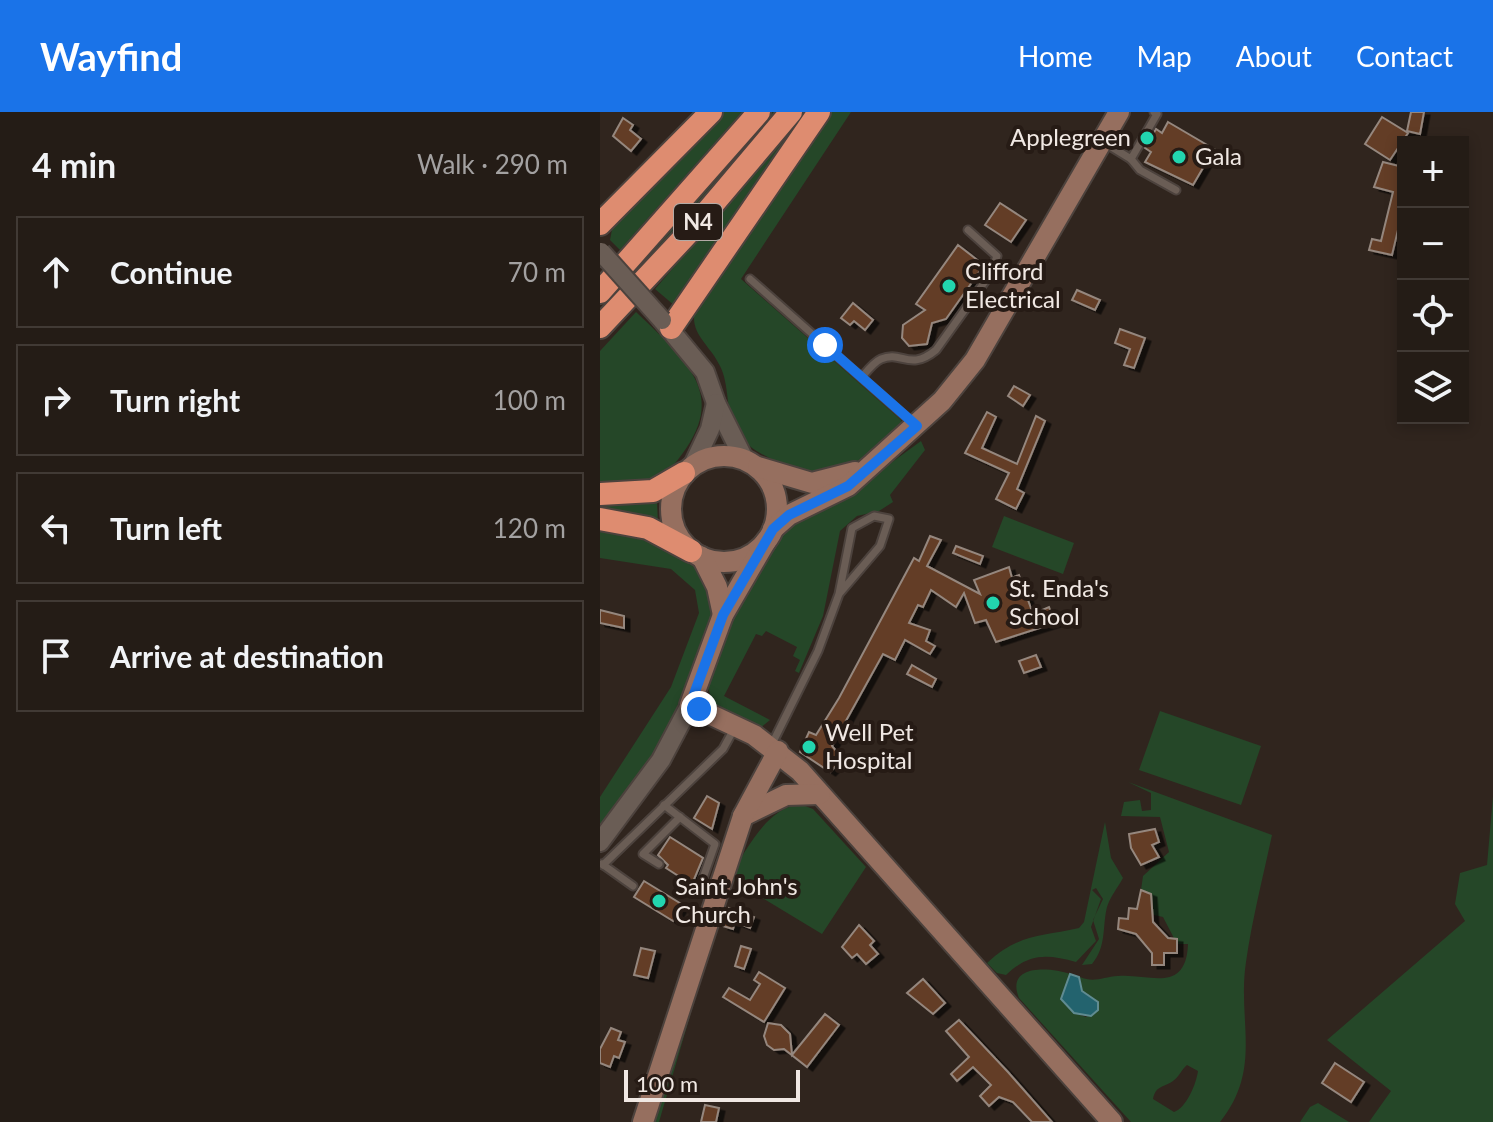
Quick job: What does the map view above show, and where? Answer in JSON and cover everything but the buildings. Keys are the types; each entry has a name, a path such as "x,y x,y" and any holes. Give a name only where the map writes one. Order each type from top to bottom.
{"highway":[{"path":"604,216 711,112"},
{"name":"N4","path":"600,292 759,112"},
{"name":"N4","path":"600,327 693,228 791,112"},
{"name":"N4","path":"666,324 819,112"},
{"path":"600,494 653,491 689,469"},
{"path":"600,519 648,528 697,554"}],"main road":[{"path":"697,554 729,562 743,558 789,515 848,486 917,426 975,360 1119,112"},
{"path":"723,615 717,587 697,554 681,540 671,513 676,485 689,469 717,456 812,483 843,477 869,466"},
{"path":"750,463 772,488 776,501 769,535 723,615 690,705 774,748 820,794 1112,1122"},
{"path":"643,1122 743,816 774,748"},
{"path":"743,816 786,795 820,794"}],"street":[{"path":"601,252 705,372 716,403 750,463"},
{"path":"689,469 710,429 716,403"},
{"path":"600,842 661,760 690,705"}],"lane":[{"path":"1131,159 1157,114 1154,112"},
{"path":"1102,141 1131,159 1140,170 1176,190"},
{"path":"862,377 879,360 891,357 908,362 924,359 936,350 991,273 997,256 968,230"},
{"path":"750,279 917,426"},
{"path":"774,748 818,651 839,594 852,528 874,516 889,519 880,546 839,594"},
{"path":"633,886 602,863 723,749 735,727"},
{"path":"664,805 715,844 703,878"},
{"path":"659,864 643,854 680,817"}],"green space":[{"path":"721,112 742,112 620,250 610,240 614,219"},
{"path":"773,112 782,112 641,275 634,268"},
{"path":"808,112 675,306 655,289"},
{"path":"828,112 851,112 741,279 901,420 902,429 858,461 828,472 812,472 775,461 741,437 733,424 723,374 697,331 694,315 696,306"},
{"path":"636,312 678,354 692,373 700,391 701,410 696,431 660,480 600,486 600,351"},
{"path":"921,441 925,450 890,495 893,502 879,511 857,516 840,531 823,616 799,673 795,671 800,660 793,656 797,647 766,631 762,636 756,634 724,696 770,720 759,729 715,708 707,686 735,602 793,521 855,489"},
{"path":"600,501 657,501 658,524 600,513"},
{"path":"1004,516 1074,543 1063,574 992,547"},
{"path":"600,527 631,534 684,559 709,583 715,603 709,630 687,687 658,749 600,828 600,797 671,687 699,613 695,590 671,569 600,558"},
{"path":"1160,711 1261,746 1241,805 1139,770"},
{"path":"1128,782 1272,835 1246,962 1245,1063 1233,1102 1220,1122 1131,1122 1019,998 1016,987 1018,979 1032,971 1052,970 1070,974 1061,999 1074,1013 1086,1017 1098,1010 1098,1002 1082,991 1080,977 1094,980 1118,976 1164,978 1180,970 1186,960 1188,944 1177,944 1163,917 1150,914 1151,894 1141,890 1143,876 1169,852 1160,817 1121,816 1124,802 1140,800 1142,811 1151,810 1151,793","holes":["1187,1065 1198,1071 1190,1095 1178,1110 1174,1112 1153,1099 1158,1089 1175,1079"]},
{"path":"1493,796 1493,1122 1369,1122 1391,1091 1327,1040 1465,921 1455,904 1460,873 1487,865"},
{"path":"800,804 813,809 866,867 822,934 729,878 767,822 788,807"},
{"path":"1105,822 1111,858 1123,878 1107,907 1097,957 1092,964 1082,965 1099,939 1093,921 1091,927 1096,941 1076,962 1039,957 1006,975 997,973 987,963 1020,941 1079,928 1084,922","holes":["1096,888 1103,899 1095,916 1101,899 1092,890"]},
{"path":"708,954 659,1122 650,1122"},
{"path":"1318,1103 1349,1122 1300,1122 1310,1107"}],"water":[{"path":"1070,974 1079,977 1082,991 1098,1002 1098,1010 1091,1016 1074,1013 1061,999"}],"place":[{"name":"Applegreen","path":"1147,138"},
{"name":"Gala","path":"1179,157"},
{"name":"Clifford Electrical","path":"949,286"},
{"name":"St. Enda's School","path":"993,603"},
{"name":"Well Pet Hospital","path":"809,747"},
{"name":"Saint John's Church","path":"659,901"}],"route":[{"path":"699,709 690,705 723,615 773,529 789,515 848,486 917,426 825,345"}]}
